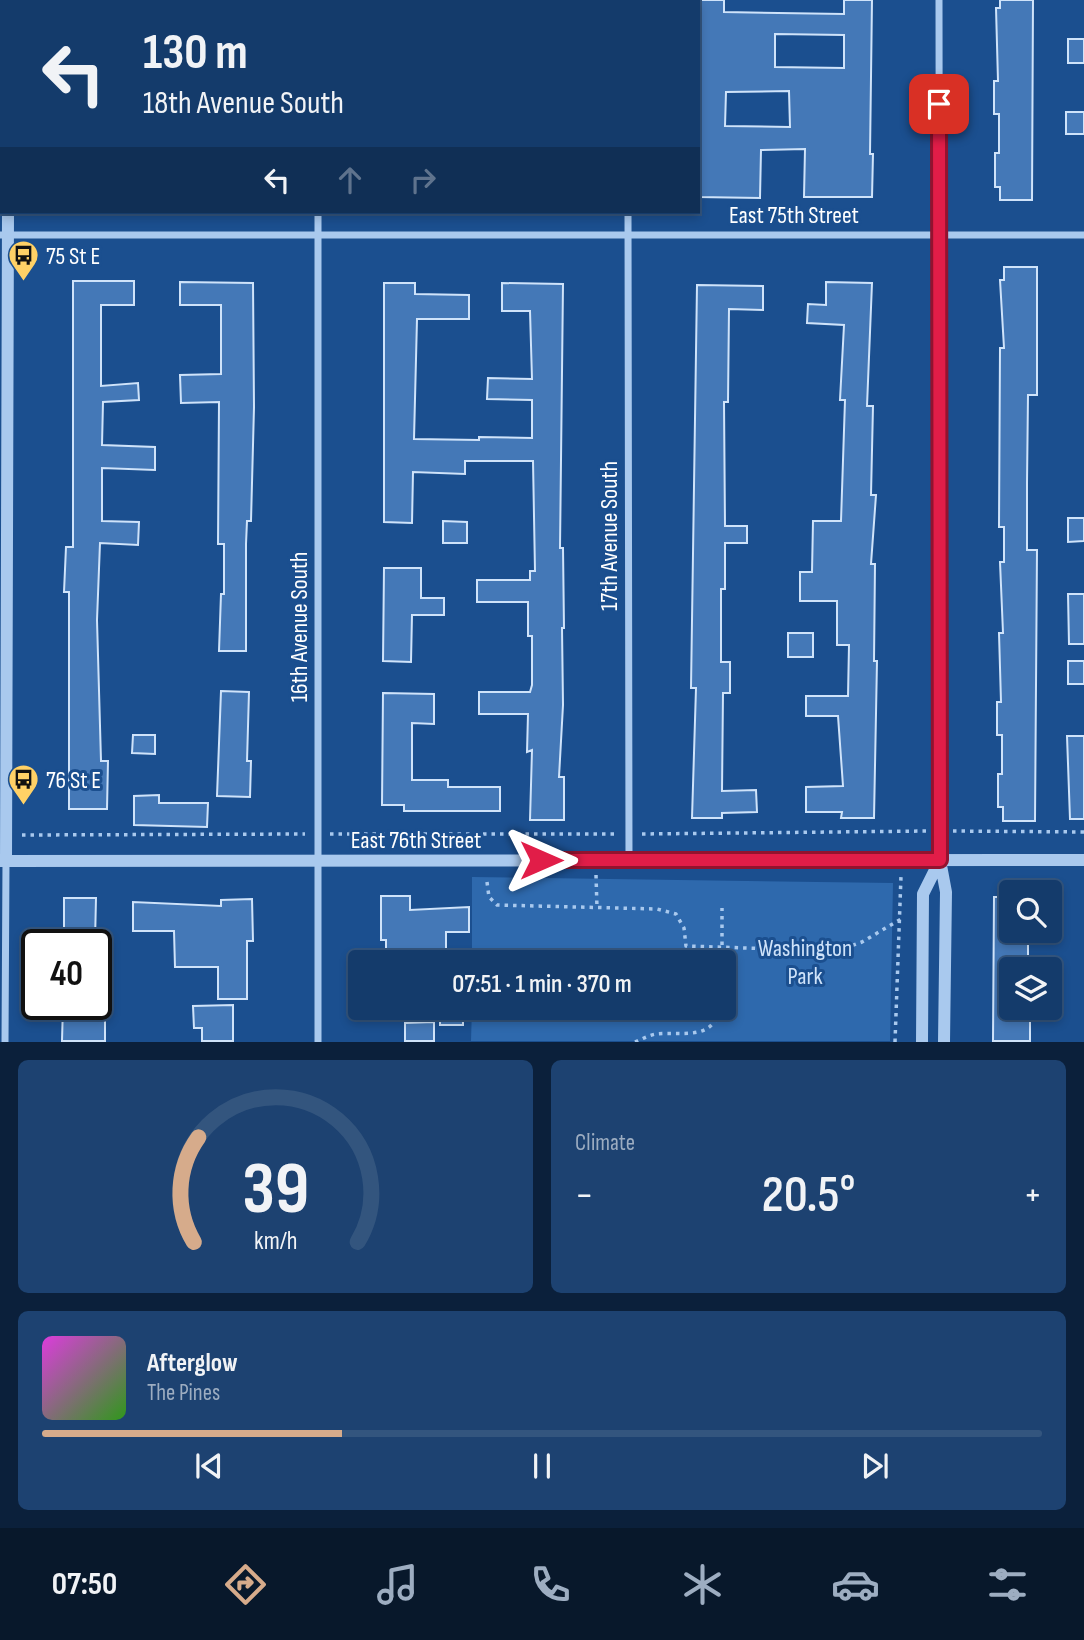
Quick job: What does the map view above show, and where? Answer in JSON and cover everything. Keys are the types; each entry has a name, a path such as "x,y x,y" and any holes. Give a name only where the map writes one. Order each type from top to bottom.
{"street":[{"path":"939,0 940,860 946,892 944,1041"},
{"path":"5,1041 4,235 8,214"},
{"name":"16th Avenue South","path":"318,214 318,1041"},
{"name":"17th Avenue South","path":"628,214 629,860"},
{"name":"East 75th Street","path":"4,235 1084,235"},
{"path":"922,1041 923,894 940,860"},
{"name":"East 76th Street","path":"3,861 1084,860"}],"path":[{"path":"646,834 919,831"},
{"path":"957,831 1084,832"},
{"path":"30,835 298,834"},
{"path":"337,834 607,834"},
{"path":"487,882 489,897 497,905 666,911 676,914 684,928 686,946 837,951 862,942 901,919"},
{"path":"895,1041 895,989 900,966 900,882"},
{"path":"722,908 723,948"},
{"path":"635,1041 654,1034 696,1035 706,1031 713,1020"}],"green space":[{"name":"Washington Park","path":"472,877 893,883 890,1041 471,1041 472,1020 736,1020 736,950 472,950"}],"building":[{"path":"700,0 724,0 724,12 844,14 844,0 872,0 872,197 804,197 805,149 761,150 760,198 700,197","holes":["775,34 844,35 844,68 775,67","789,91 790,127 725,126 726,92"]},
{"path":"1000,0 1033,0 1032,200 1000,200 1000,187 995,187 995,153 999,153 999,114 994,114 994,81 998,81 996,8 1000,8"},
{"path":"1068,39 1084,39 1084,63 1068,63"},
{"path":"1066,112 1084,112 1084,134 1066,134"},
{"path":"1004,267 1037,267 1037,395 1028,395 1027,483 1027,550 1037,550 1035,821 1003,821 1003,807 998,807 998,774 1002,774 1002,735 997,735 997,702 1001,702 999,633 1003,633 1000,562 1004,562 1004,527 999,527 1000,348 1004,348 1000,280 1004,280"},
{"path":"73,281 134,281 134,305 101,305 101,386 138,383 139,400 103,402 102,445 155,447 155,470 102,468 102,521 139,522 138,545 100,543 97,620 101,761 108,761 107,809 69,809 69,592 64,592 66,547 73,547"},
{"path":"180,282 253,283 254,407 251,521 247,521 246,544 246,651 219,651 221,594 224,594 224,544 218,544 219,402 181,403 180,375 221,374 221,305 180,305"},
{"path":"826,282 872,283 867,406 873,406 871,495 876,495 871,564 875,564 874,661 877,661 874,818 841,818 842,812 806,812 806,787 843,786 838,716 806,716 806,696 848,696 849,645 837,645 837,601 800,601 800,572 812,572 813,521 841,521 845,400 840,400 844,325 807,323 808,304 826,305"},
{"path":"384,283 415,283 415,294 469,295 469,319 417,319 414,439 479,440 479,437 532,438 532,400 487,399 488,378 532,379 530,311 502,311 502,283 563,284 560,548 563,548 564,628 559,777 564,777 564,820 530,820 532,750 527,752 528,714 479,714 479,692 530,692 532,685 532,636 528,636 528,602 477,602 477,580 530,580 530,571 535,571 533,461 465,461 465,474 413,472 412,523 384,522"},
{"path":"697,285 763,286 763,310 729,309 728,402 724,402 725,526 747,526 747,543 725,543 725,589 721,589 721,662 730,662 730,693 723,693 722,791 756,790 757,812 722,813 722,818 692,818 696,688 691,688"},
{"path":"1068,518 1084,518 1084,541 1068,542"},
{"path":"443,521 467,522 467,543 443,543"},
{"path":"384,568 421,568 421,598 444,598 444,615 412,615 411,662 383,661"},
{"path":"1068,594 1084,594 1084,644 1069,644"},
{"path":"788,633 813,633 813,657 788,657"},
{"path":"1068,661 1084,661 1084,684 1068,684"},
{"path":"221,691 249,692 247,761 251,761 250,797 217,796"},
{"path":"383,693 434,694 434,724 412,723 412,780 448,780 448,787 500,787 500,811 404,811 404,805 382,805"},
{"path":"133,735 155,735 155,754 132,753"},
{"path":"1067,736 1084,736 1084,819 1070,819"},
{"path":"159,795 159,803 208,803 207,827 134,825 134,796"},
{"path":"381,896 410,896 410,910 469,907 469,932 446,932 446,950 386,950 386,940 381,940"},
{"path":"994,897 999,897 999,943 1028,943 1028,957 999,957 999,1020 1030,1020 1030,1041 993,1041"},
{"path":"64,898 96,898 95,929 64,929"},
{"path":"252,899 253,941 247,941 247,999 218,999 218,967 175,967 174,931 133,931 133,902 221,906 221,900"},
{"path":"233,1005 233,1041 202,1041 202,1028 194,1028 193,1006"},
{"path":"63,1020 105,1020 105,1041 62,1041"},
{"path":"440,1020 463,1020 463,1025 440,1025"},
{"path":"434,1022 434,1041 405,1041 405,1023"}],"place":[{"name":"75 St E","path":"23,283"},
{"name":"76 St E","path":"23,807"}],"route":[{"path":"541,860 940,860 939,104"}]}
